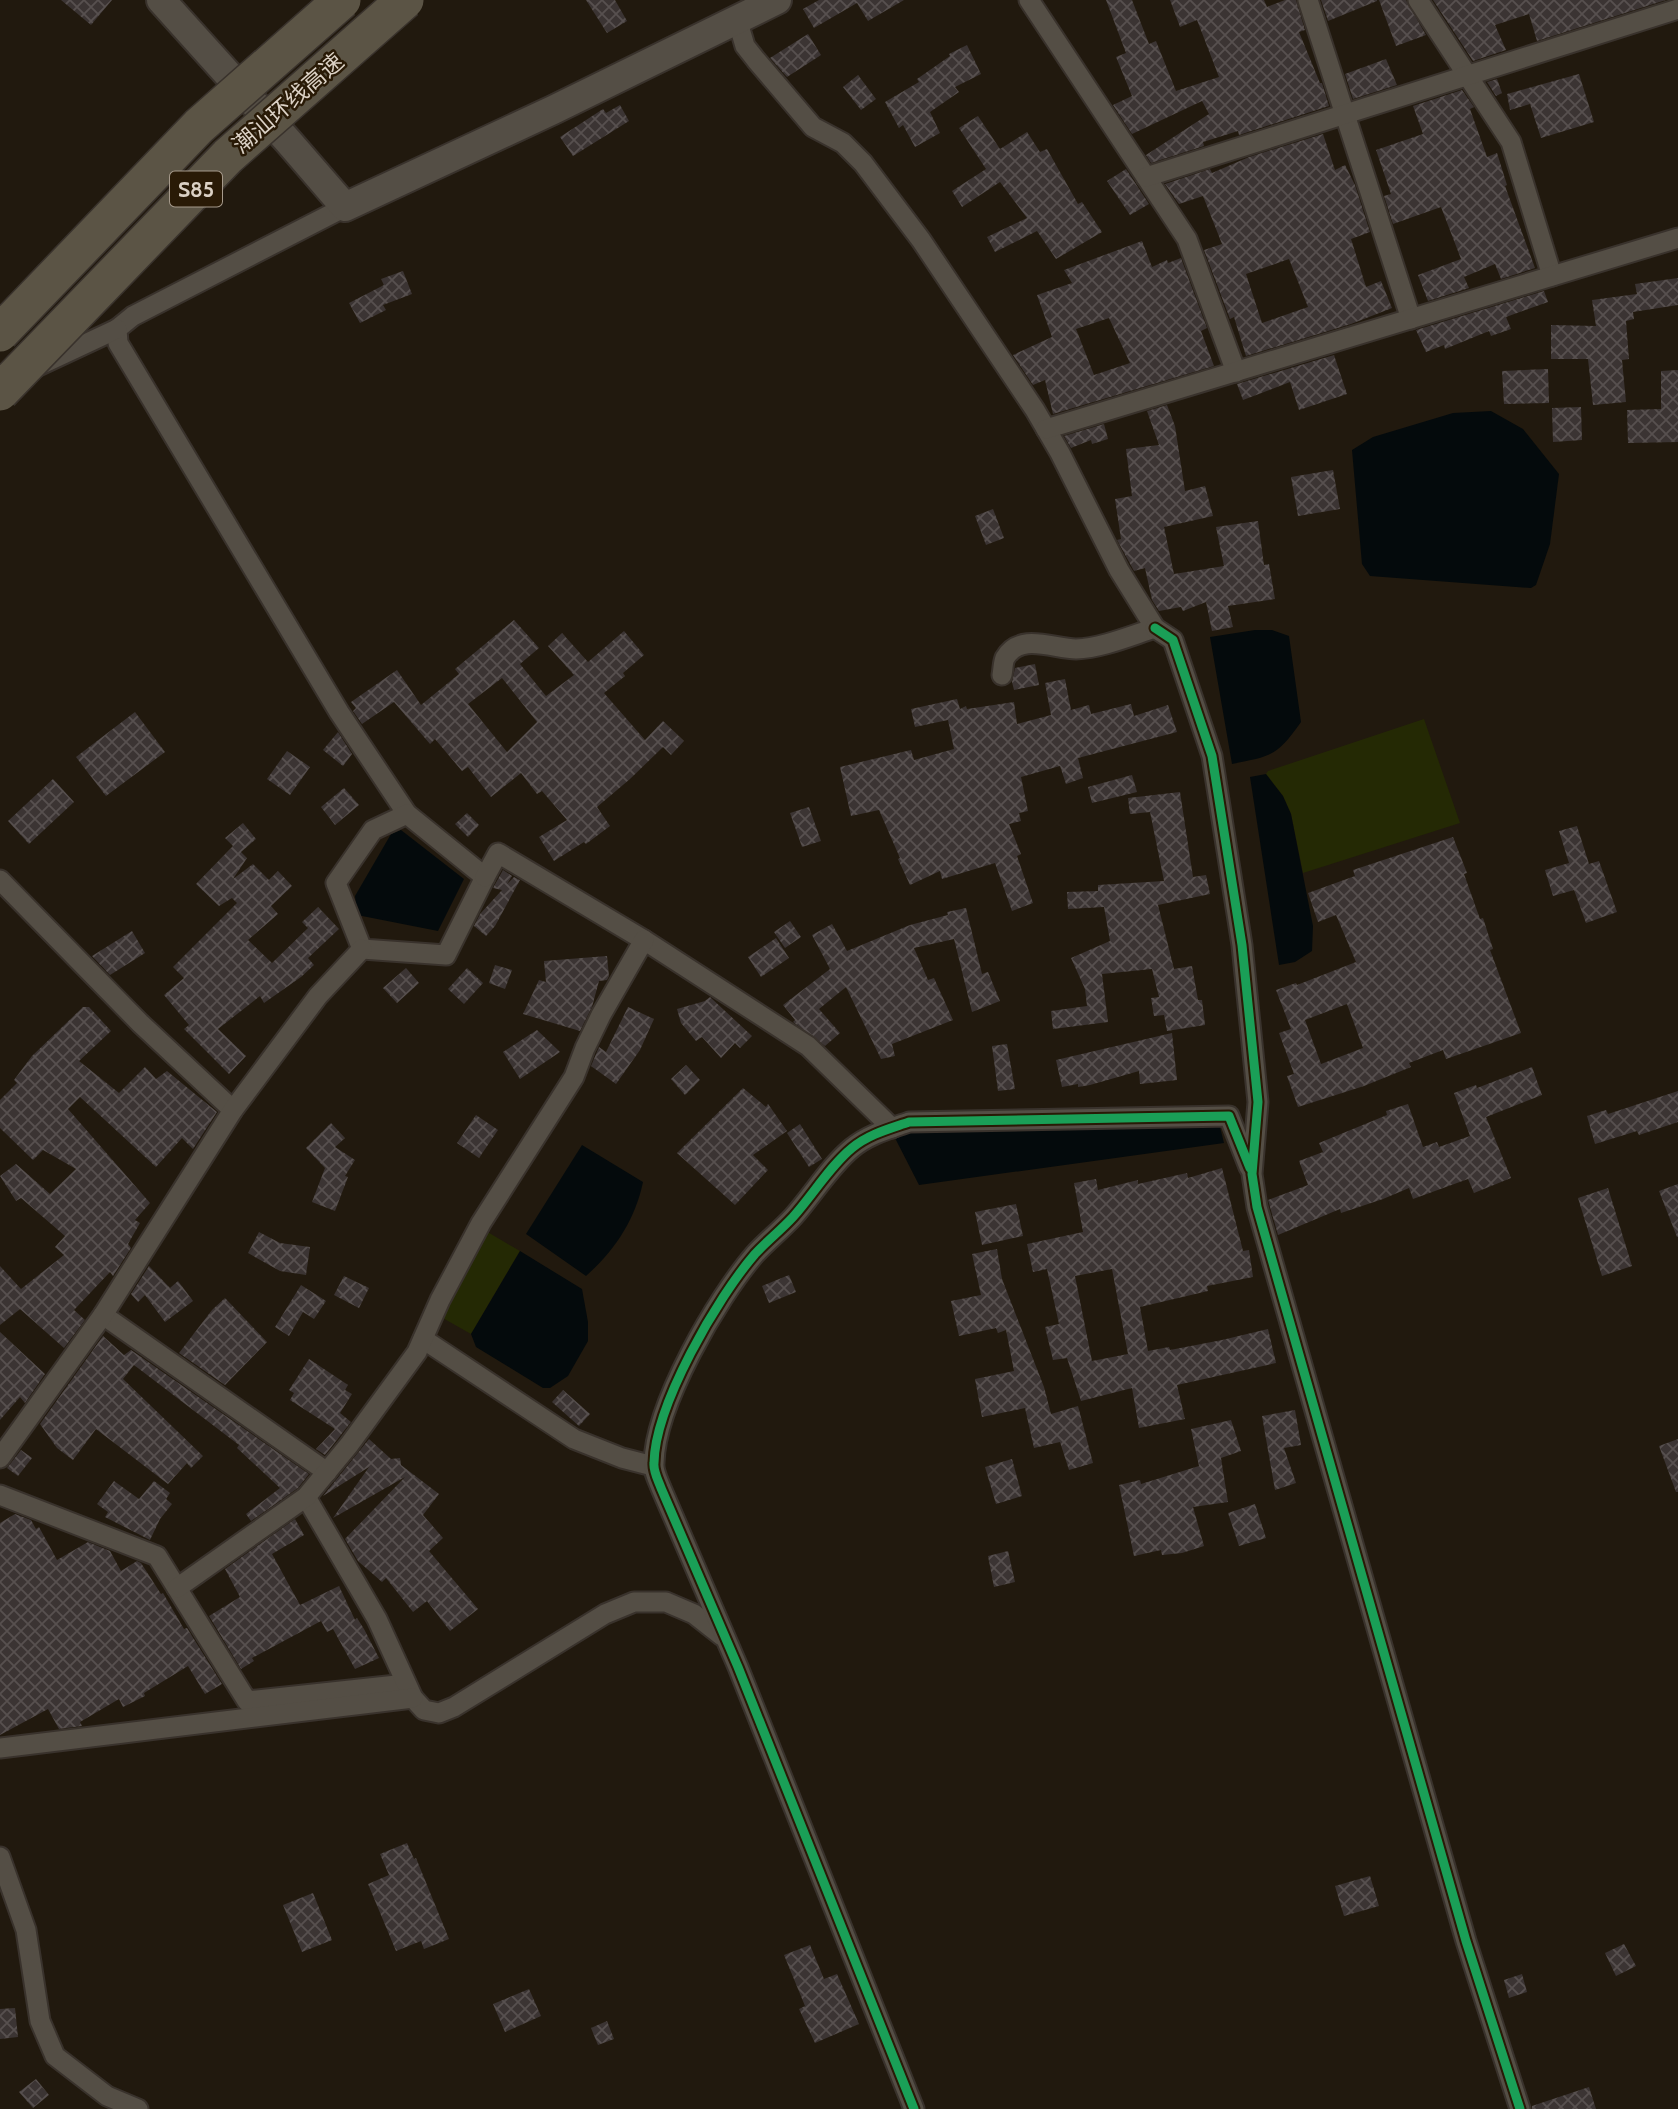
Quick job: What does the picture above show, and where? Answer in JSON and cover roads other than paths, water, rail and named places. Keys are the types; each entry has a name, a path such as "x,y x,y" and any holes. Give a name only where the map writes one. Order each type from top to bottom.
{"highway":[{"name":"潮汕环线高速","path":"0,332 199,126 342,0"},
{"name":"潮汕环线高速","path":"0,392 228,156 405,0"}],"street":[{"path":"161,0 345,207"},
{"path":"0,383 117,329 132,316 345,207 553,110 777,0"},
{"path":"1029,0 1187,239 1236,372"},
{"path":"1308,0 1411,319"},
{"path":"1418,0 1511,142 1552,276"},
{"path":"1146,177 1678,9"},
{"path":"737,19 745,46 755,60 814,127 844,143 863,163 921,240 1046,429 1119,570 1155,628 1173,640 1212,756 1242,945 1258,1102 1252,1174"},
{"path":"1046,429 1678,238"},
{"path":"117,329 118,343 339,712 407,814 485,877"},
{"path":"1002,674 1005,659 1018,647 1039,643 1076,649 1112,642 1155,628"},
{"path":"362,949 336,883 373,830 407,814"},
{"path":"362,949 446,955 498,853 644,940 808,1046 892,1128"},
{"path":"0,880 140,1023 233,1110"},
{"path":"177,1588 306,1497 417,1352 440,1300 481,1223 574,1077 596,1026 644,940"},
{"path":"0,1458 103,1315 233,1110 318,996 362,949"},
{"path":"915,2109 726,1639 661,1488 653,1466 656,1441 686,1363 726,1291 755,1254 793,1217 850,1149 874,1133 909,1122 1229,1115 1252,1174 1257,1208 1269,1254 1451,1888 1520,2109"},
{"path":"103,1315 327,1472"},
{"path":"423,1339 574,1438 622,1458 653,1466"},
{"path":"0,1495 157,1556 247,1701 410,1691"},
{"path":"306,1497 377,1619 410,1691 424,1710 439,1713 454,1707 605,1614 634,1602 666,1602 694,1614 726,1639"},
{"path":"0,1748 410,1691"},
{"path":"0,1857 26,1930 40,2021 55,2056 107,2096 138,2109"}]}
